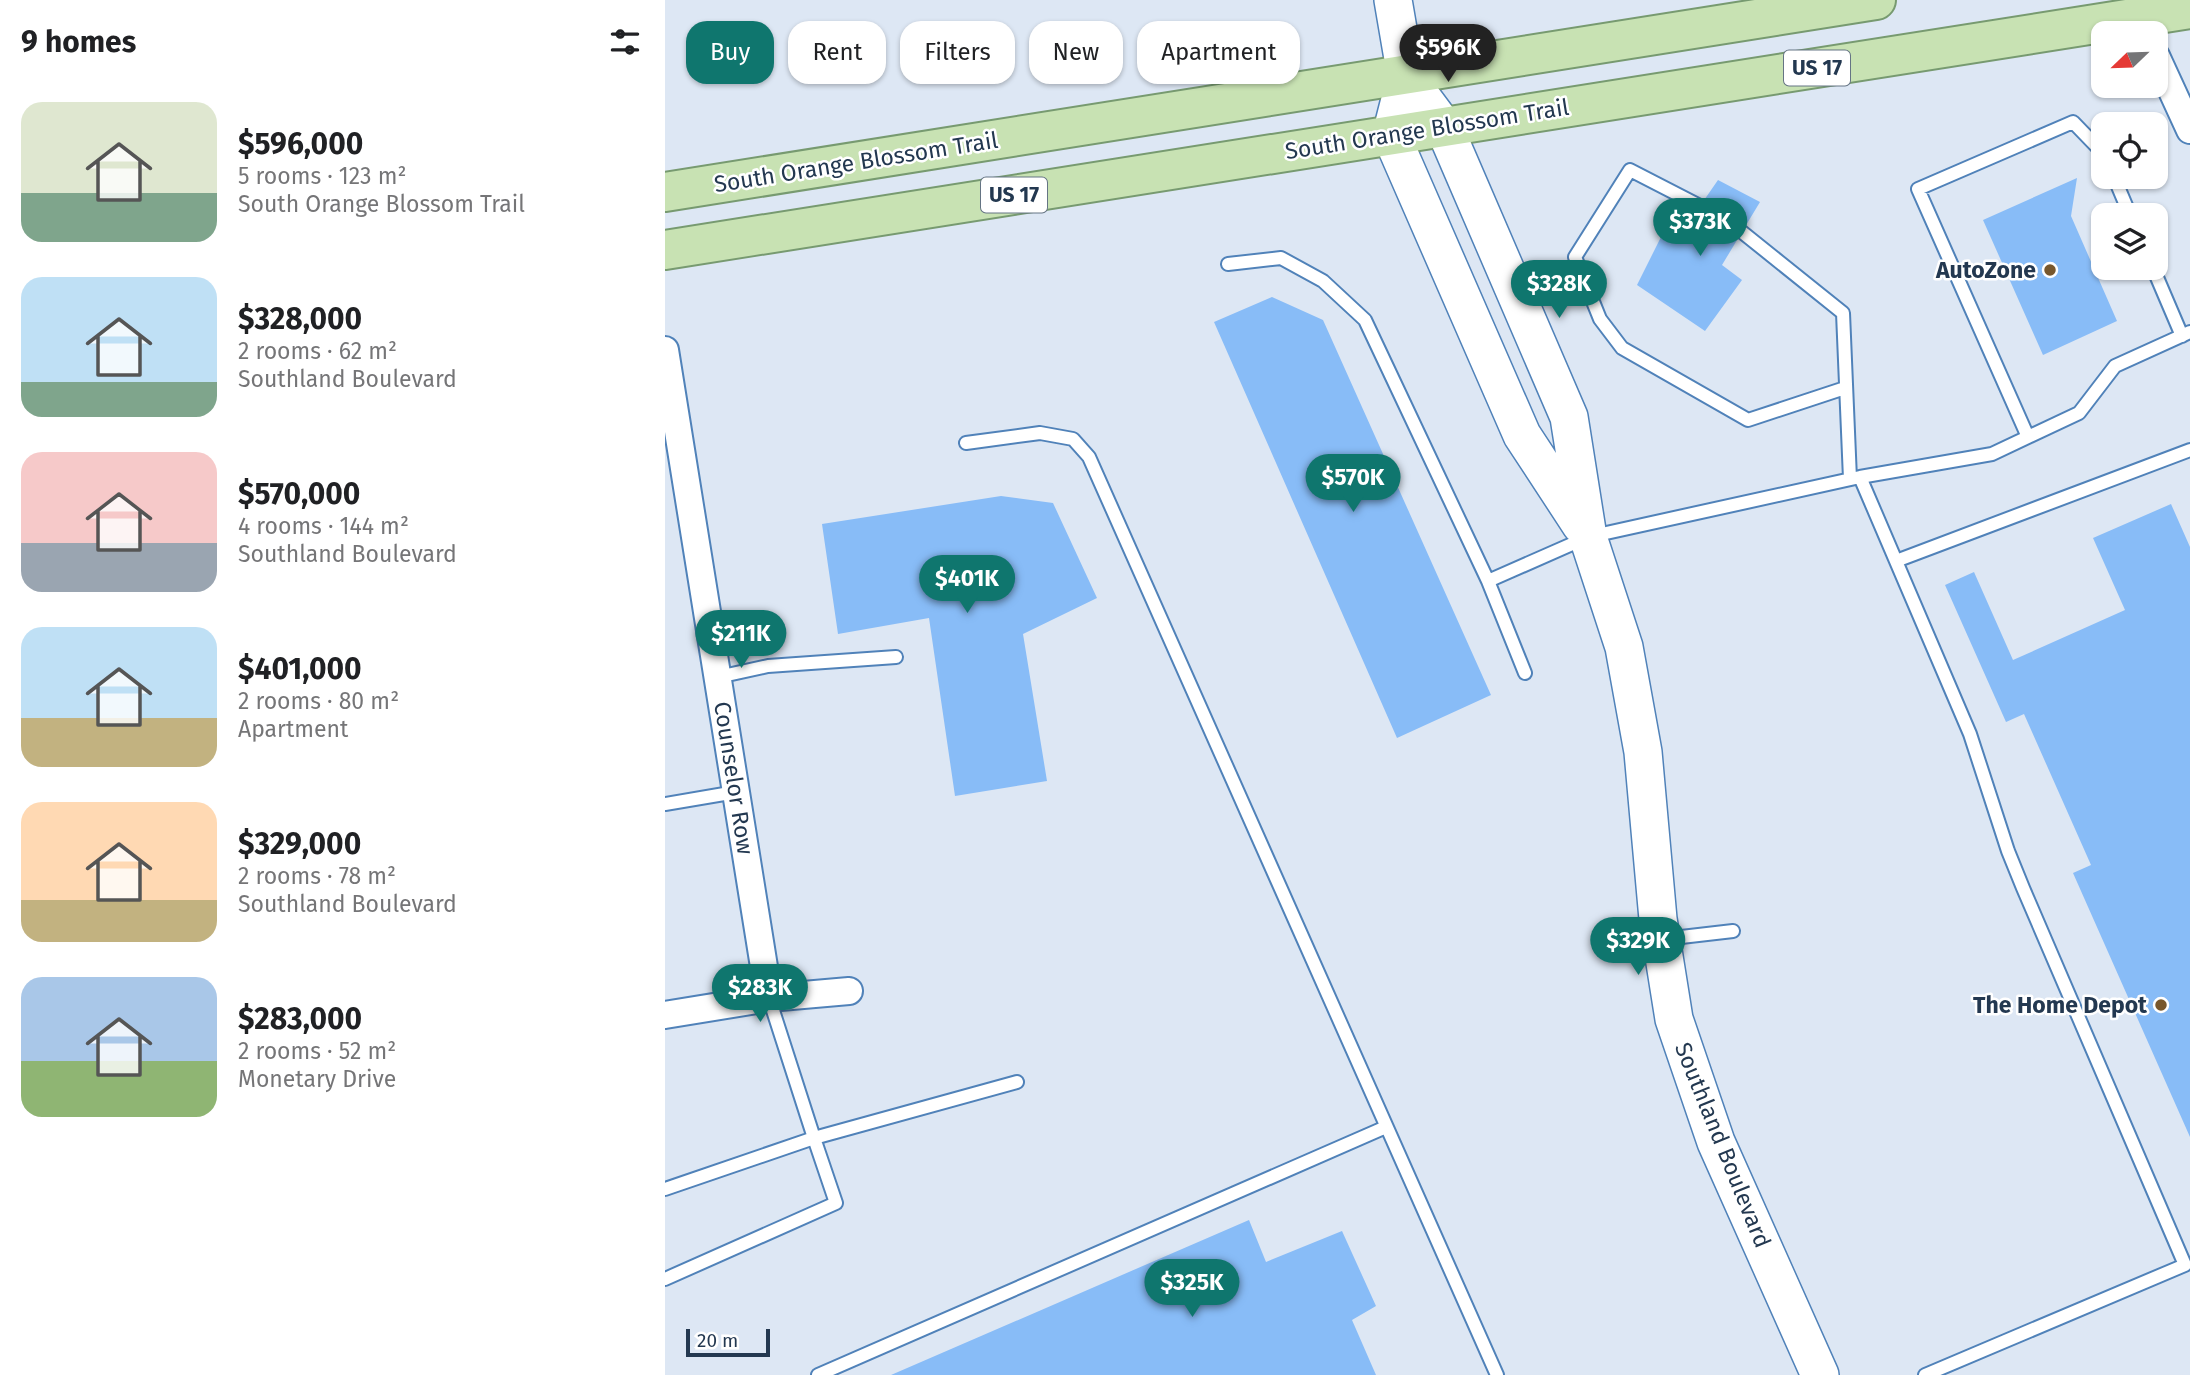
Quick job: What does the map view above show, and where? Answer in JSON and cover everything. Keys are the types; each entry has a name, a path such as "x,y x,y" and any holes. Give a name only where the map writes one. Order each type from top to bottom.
{"main road":[{"name":"South Orange Blossom Trail","path":"665,192 1877,0"},
{"name":"South Orange Blossom Trail","path":"2154,21 2190,9"},
{"name":"South Orange Blossom Trail","path":"665,250 1391,135 2091,32"}],"street":[{"path":"1391,135 1406,76 1393,0"},
{"name":"Southland Boulevard","path":"1406,76 1444,127 1569,417 1588,537 1624,647 1643,752 1661,939 1674,1019 1716,1142 1820,1375"},
{"path":"2168,82 2190,130"},
{"name":"Southland Boulevard","path":"1391,135 1522,435 1588,537"},
{"name":"Counselor Row","path":"665,350 769,998"},
{"path":"665,1014 769,998 849,990"}],"lane":[{"path":"2028,437 1918,189 2073,122 2091,141"},
{"path":"1700,206 1630,170 1575,257 1600,319 1622,348 1748,420 1845,388"},
{"path":"1742,232 1843,313 1845,388 1855,478 1896,561 1970,734 2008,851 2023,888 2187,1264 1925,1375"},
{"path":"1228,264 1281,258 1323,281 1365,320 1488,580 1525,673"},
{"path":"1488,580 1588,537 1855,478 1992,454 2079,412 2115,366 2186,334 2159,280"},
{"path":"965,443 1040,433 1073,439 1089,457 1497,1375"},
{"path":"1896,561 2190,450"},
{"path":"718,677 768,666 896,657"},
{"path":"665,804 736,792"},
{"path":"1661,939 1733,931"},
{"path":"665,1279 836,1203 769,998"},
{"path":"665,1189 814,1138 1017,1082"},
{"path":"818,1375 1386,1127"}],"building":[{"name":"AutoZone","path":"2077,178 2071,216 2091,262 2091,280 2099,280 2117,321 2043,355 1983,220"},
{"path":"1718,180 1760,202 1722,265 1742,280 1705,331 1637,285 1666,227 1686,236 1700,206"},
{"path":"1272,297 1323,320 1491,695 1397,738 1214,322"},
{"path":"1001,496 1053,503 1097,598 1023,634 1047,781 955,796 929,618 838,634 822,524"},
{"name":"The Home Depot","path":"2171,504 2190,547 2190,1137 2073,873 2091,865 2024,714 2006,722 1945,585 1974,572 2013,660 2125,610 2093,538"},
{"path":"1249,1220 1266,1262 1342,1231 1376,1306 1352,1320 1376,1375 891,1375"}],"place":[{"name":"AutoZone","path":"2050,270"},
{"name":"The Home Depot","path":"2161,1005"}]}
